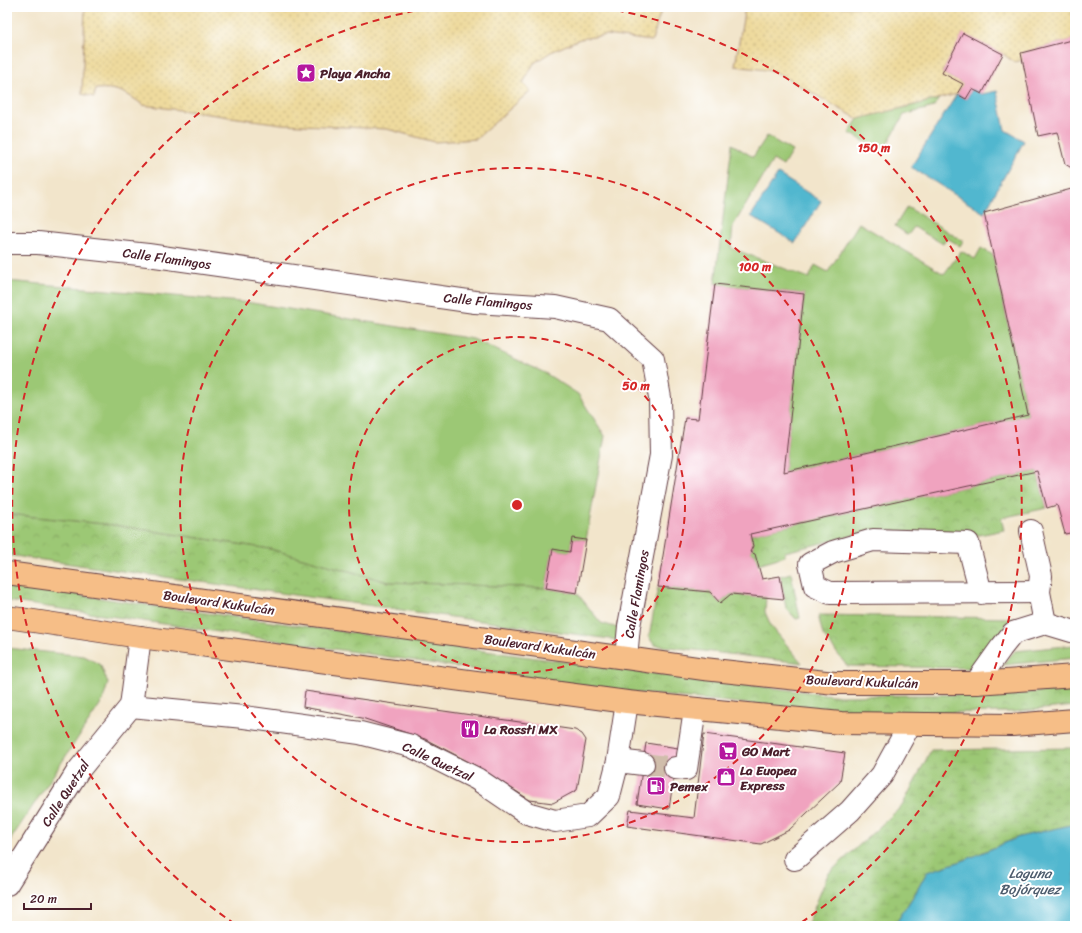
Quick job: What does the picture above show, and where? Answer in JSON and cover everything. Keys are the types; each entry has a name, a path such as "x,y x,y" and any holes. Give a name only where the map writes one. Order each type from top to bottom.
{"main road":[{"name":"Boulevard Kukulcán","path":"7,573 704,669 835,682 976,683 1075,676"},
{"path":"7,617 140,637 627,702 695,709 841,723 1012,725 1075,720"}],"street":[{"name":"Calle Flamingos","path":"7,243 38,243 148,255 475,302 555,307 609,319 653,359 660,398 661,455 629,626 626,658"},
{"path":"1031,531 1042,576 1039,592 1045,623"},
{"path":"981,593 968,543 873,540 833,552 810,564 815,586 830,593 981,593 1039,592"},
{"path":"976,683 1013,633 1045,623 1075,632"},
{"path":"130,706 140,637"},
{"name":"Calle Quetzal","path":"7,884 78,770 130,706 244,717 360,733 411,746 477,780 527,813 556,821 588,816 609,796 618,761 627,702"},
{"path":"675,768 686,769 695,709"},
{"path":"795,859 850,811 882,775 910,724"},
{"path":"618,761 643,764"}],"green space":[{"path":"939,99 934,107 904,115 883,151 849,133 858,119"},
{"path":"767,136 792,151 783,166 773,160 733,226 731,248 809,278 815,265 828,272 859,223 944,274 961,251 975,259 981,248 993,255 1028,415 784,472 804,294 715,284 732,144 753,157"},
{"path":"907,207 963,241 960,246 947,238 943,244 914,227 908,235 895,226"},
{"path":"7,281 252,303 473,339 545,373 578,394 605,436 586,540 572,538 570,552 553,549 546,588 388,582 270,549 113,525 7,514"},
{"path":"1037,471 1047,508 1001,518 1004,530 979,535 876,530 785,552 785,556 758,564 755,554 750,552 753,546 750,534"},
{"path":"7,514 113,525 270,549 388,582 546,588 577,593 601,623 618,628 617,640 7,555"},
{"path":"791,573 800,618 796,619 786,608 780,576"},
{"path":"7,584 147,605 632,671 840,696 1012,694 1075,689 1075,706 1012,712 841,713 628,692 7,601"},
{"path":"658,587 710,592 720,603 731,594 766,597 765,612 771,626 802,663 654,645 649,637"},
{"path":"818,615 1016,618 971,668 847,666 823,635"},
{"path":"1075,645 1075,658 1002,665 1015,651"},
{"path":"7,648 84,656 100,664 108,683 103,700 7,845"},
{"path":"1075,748 1075,824 1019,837 965,860 927,872 894,926 807,926 828,874 902,806 931,750"}],"sand":[{"name":"Playa Ancha","path":"85,7 662,7 652,41 606,35 580,39 551,52 534,63 523,83 530,91 476,139 435,142 387,129 282,124 143,105 127,94 110,89 96,89 94,97 82,94"},
{"path":"745,7 1075,7 1075,12 1072,13 1075,26 1075,39 1021,53 1023,60 1014,62 1003,54 963,34 942,73 963,84 957,94 858,119 774,71 735,66"}],"water":[{"path":"972,89 982,94 997,91 1005,130 1024,141 984,213 911,167 957,94 966,99"},
{"path":"778,174 821,201 795,243 751,216"},
{"name":"Laguna Bojórquez","path":"1075,824 1075,926 894,926 927,872 965,860 1019,837"}],"building":[{"path":"1075,12 1075,23 1074,23 1072,13"},
{"path":"963,33 1003,54 982,94 972,89 966,99 957,94 963,84 942,73"},
{"path":"1075,39 1075,170 1065,164 1057,132 1038,136 1021,53"},
{"path":"1075,188 1075,532 1065,534 1057,505 1047,508 1037,471 750,534 753,546 750,552 755,554 762,579 780,576 784,599 731,594 720,603 710,592 658,587 685,418 698,419 715,284 804,294 784,472 1028,415 984,213"},
{"path":"572,538 586,540 577,593 546,588 553,549 570,552"},
{"path":"305,691 575,730 582,734 586,740 577,790 553,803 530,800 473,764 425,739 362,718 303,707"},
{"path":"704,734 845,753 840,782 789,830 761,844 627,826 630,810 694,818"},
{"name":"Pemex","path":"646,743 678,748 669,809 637,804"}],"tunnel":[{"path":"643,764 675,768"}],"place":[{"name":"Playa Ancha","path":"306,73"},
{"name":"La Rossti MX","path":"470,729"},
{"name":"GO Mart","path":"728,751"},
{"name":"La Euopea Express","path":"726,777"},
{"name":"Pemex","path":"656,786"}]}
